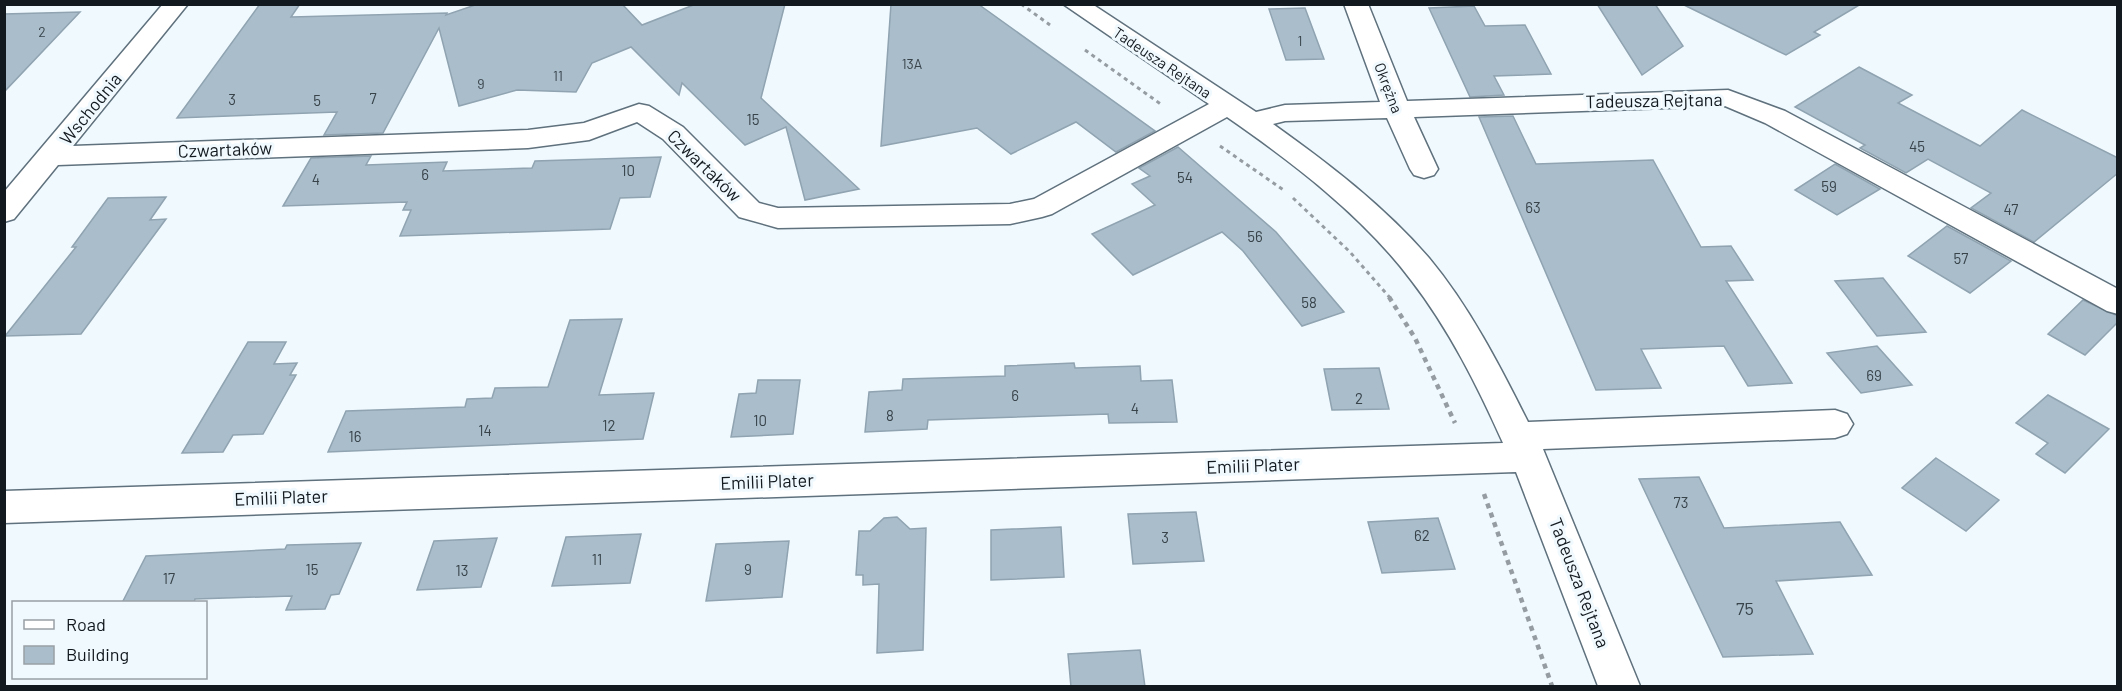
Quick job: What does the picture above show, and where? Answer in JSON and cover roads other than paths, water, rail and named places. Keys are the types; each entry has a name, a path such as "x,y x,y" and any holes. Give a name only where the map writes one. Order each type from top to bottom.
{"street":[{"name":"Wschodnia","path":"4,212 53,156 176,4"},
{"name":"Tadeusza Rejtana","path":"1074,4 1238,114 1345,194 1417,265 1488,375 1525,446 1619,687"},
{"name":"Okrężna","path":"1356,4 1396,108 1424,169"},
{"name":"Tadeusza Rejtana","path":"1238,114 1728,98 1775,117 2118,303"},
{"name":"Czwartaków","path":"53,156 528,139 589,131 639,112 673,133 749,210 778,218 1010,214 1042,207 1191,125 1238,114"},
{"name":"Emilii Plater","path":"4,507 1471,459 1525,446 1835,424"}]}
